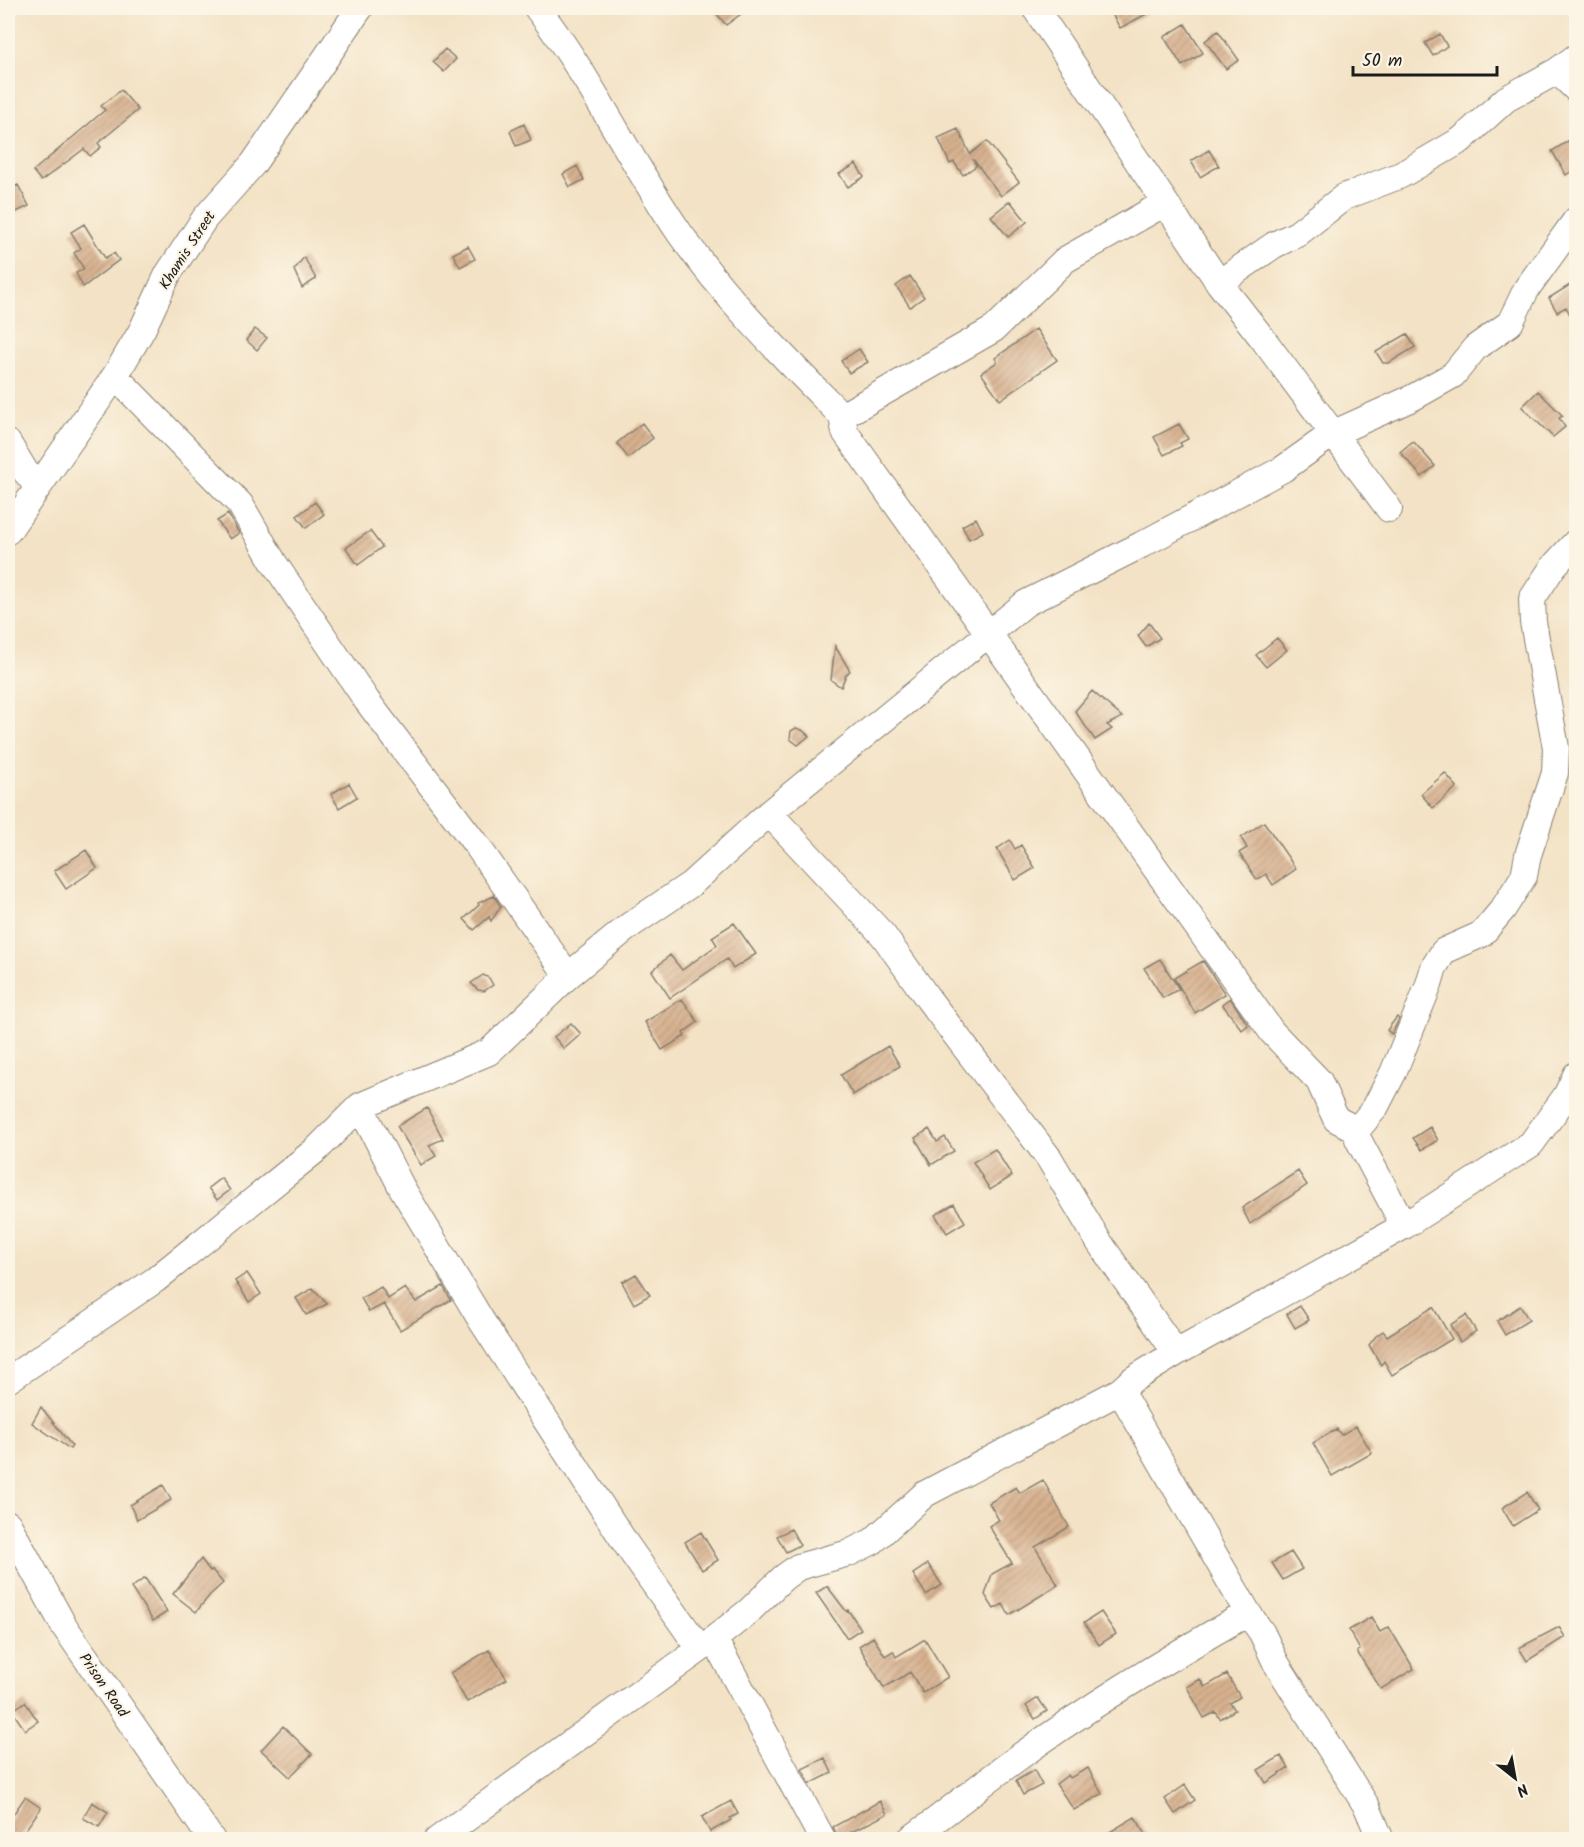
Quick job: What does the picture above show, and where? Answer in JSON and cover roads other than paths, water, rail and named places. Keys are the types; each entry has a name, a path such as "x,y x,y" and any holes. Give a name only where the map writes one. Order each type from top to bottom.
{"street":[{"name":"Khamis Street","path":"8,531 115,376 142,330 168,274 199,227 253,164 360,8"},
{"path":"1035,8 1219,283 1389,509"},
{"path":"545,11 681,236 748,320 842,416 845,432 991,634 1272,1032 1319,1081 1336,1119 1357,1130"},
{"path":"1219,283 1274,245 1297,234 1344,197 1401,174 1461,140 1506,99 1567,64 1576,89"},
{"path":"842,416 994,329 1065,260 1165,203"},
{"path":"8,1380 154,1280 317,1149 360,1106 489,1052 568,976 629,926 691,884 769,813 991,634 1026,603 1283,469 1332,434 1412,398 1454,375 1475,348 1510,323 1527,288 1576,220"},
{"path":"115,376 240,504 274,563 367,701 478,847 568,976"},
{"path":"8,443 38,487"},
{"path":"1404,1226 1358,1139 1357,1130 1375,1108 1393,1073 1434,968 1444,951 1482,934 1503,909 1524,876 1528,855 1556,772 1556,748 1533,622 1532,599 1553,567 1576,542"},
{"path":"769,813 883,935 929,1000 1049,1158 1099,1242 1176,1353"},
{"path":"437,1839 707,1644 748,1612 783,1578 798,1567 849,1553 873,1541 926,1494 1120,1390 1131,1380 1176,1353 1404,1226 1531,1144 1566,1096 1576,1076"},
{"path":"360,1106 402,1188 481,1320 628,1547 707,1644 823,1839"},
{"path":"1120,1390 1248,1613 1262,1633 1276,1663 1367,1807 1381,1839"},
{"name":"Prison Road","path":"8,1524 63,1626 212,1839"},
{"path":"909,1839 1016,1759 1081,1715 1183,1650 1248,1613"}]}
